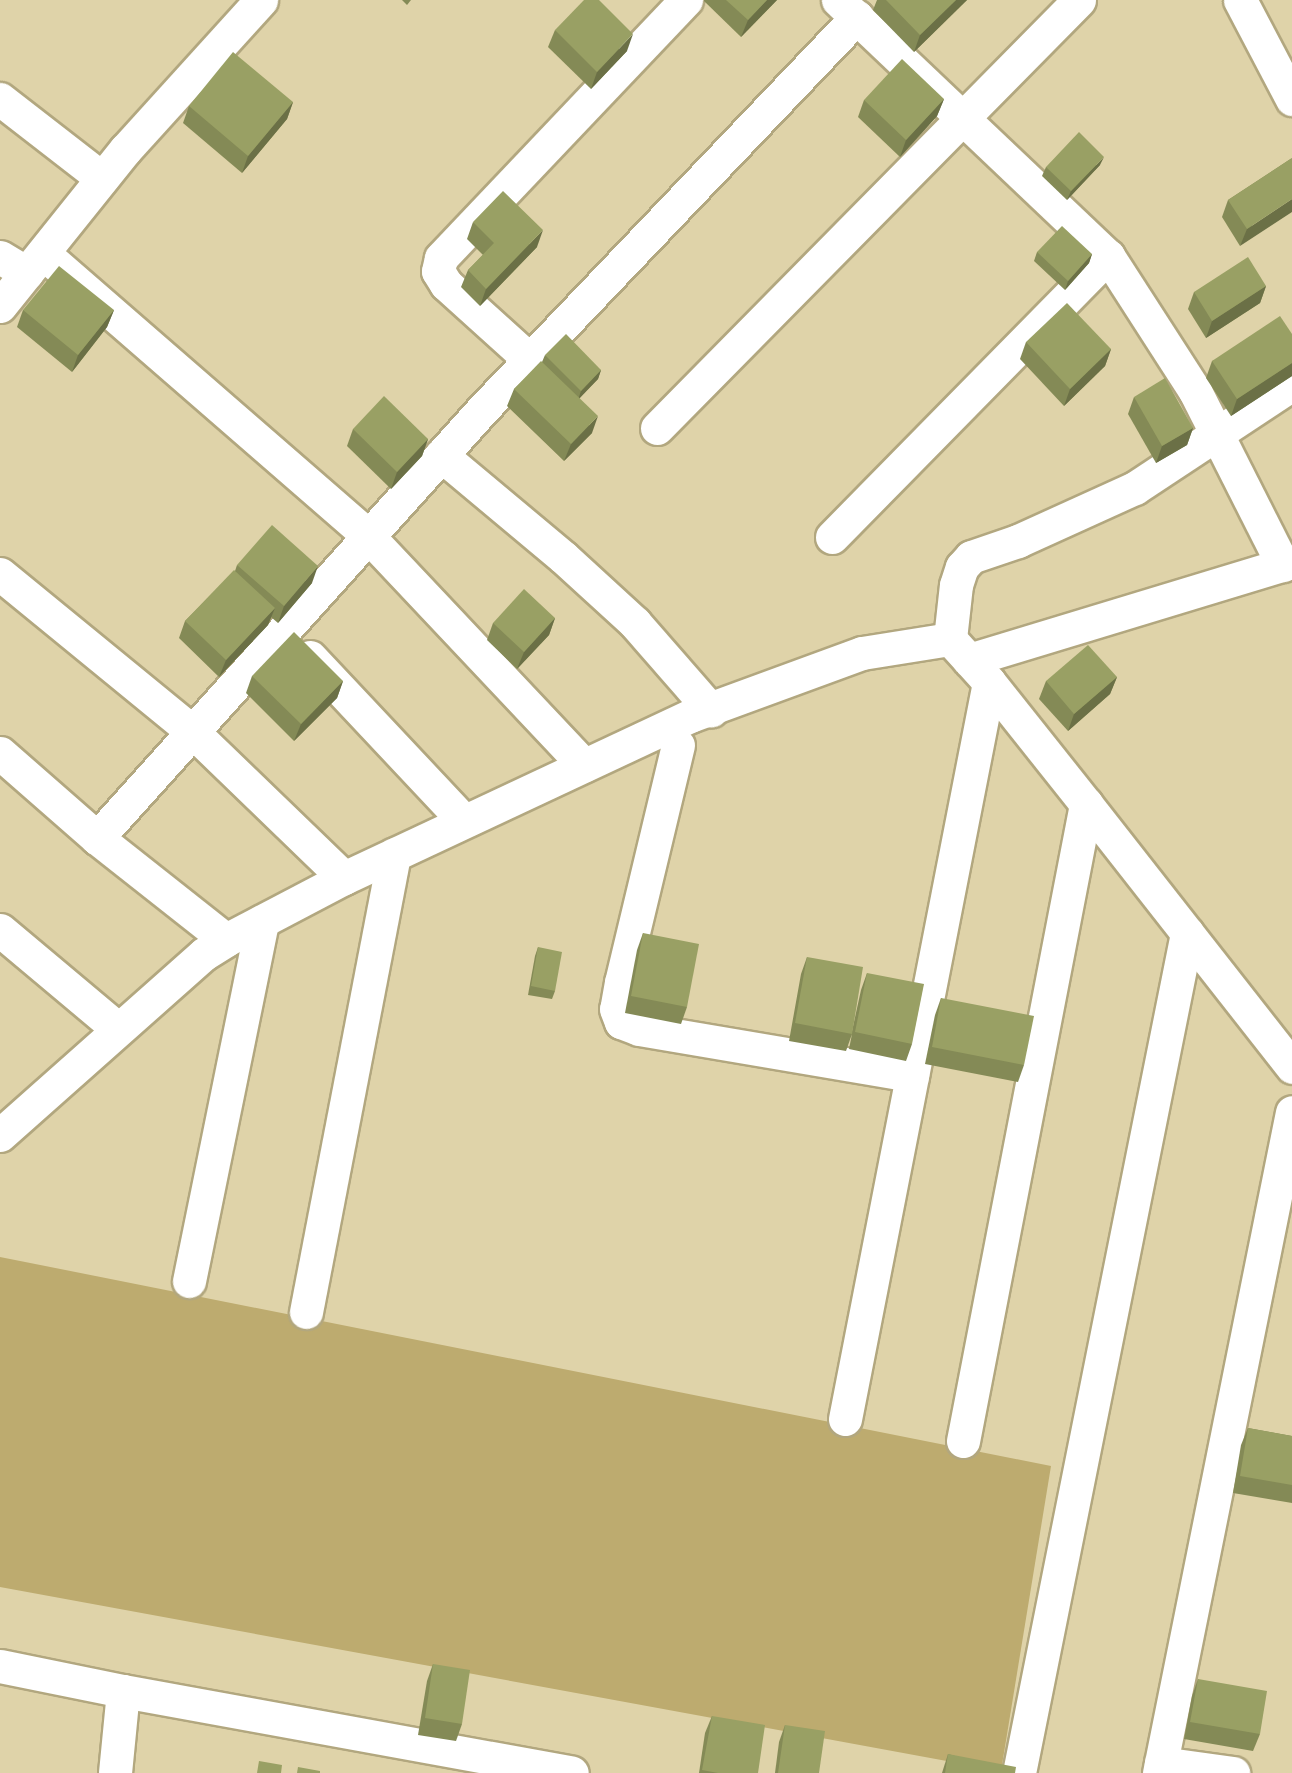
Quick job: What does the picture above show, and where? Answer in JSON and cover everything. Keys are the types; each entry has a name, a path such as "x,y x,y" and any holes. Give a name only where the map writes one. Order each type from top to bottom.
{"street":[{"path":"530,360 446,284 438,271 441,258 686,0"},
{"path":"657,428 1079,0"},
{"path":"1240,0 1292,99"},
{"path":"0,306 23,261 102,178 246,5"},
{"path":"1,1133 204,954 226,940 344,878 690,716 862,653 970,660 1288,564 1195,391 1108,256 847,9 530,360 441,455 97,838"},
{"path":"0,99 102,178"},
{"path":"832,537 1108,256"},
{"path":"23,261 368,536 584,765"},
{"path":"845,1419 912,1075 970,660 956,585 962,567 971,557 1018,541 1135,488 1292,384"},
{"path":"441,455 563,557 635,623 711,710"},
{"path":"0,574 193,732 344,878"},
{"path":"285,629 464,821"},
{"path":"970,660 1292,1066"},
{"path":"678,745 621,982 616,1009 621,1022 639,1029 912,1075"},
{"path":"0,753 97,838 226,940"},
{"path":"963,1441 1086,804"},
{"path":"306,1312 394,854"},
{"path":"189,1281 262,921"},
{"path":"0,930 118,1029"},
{"path":"1019,1773 1187,933"},
{"path":"1233,1773 1160,1768 1292,1112"},
{"path":"0,1666 123,1691 572,1773"},
{"path":"115,1773 123,1691"}],"shaded area":[{"path":"0,1257 1051,1466 1001,1771 0,1587"}],"building":[{"path":"584,0 599,0 633,34 597,72 555,30"},
{"path":"726,0 767,0 748,20"},
{"path":"886,0 956,0 920,35"},
{"path":"233,52 293,102 248,156 189,106"},
{"path":"902,59 944,99 906,140 864,100"},
{"path":"1079,132 1104,157 1071,191 1046,167"},
{"path":"1292,158 1292,199 1247,229 1228,200"},
{"path":"503,191 543,230 486,289 468,270 494,243 473,222"},
{"path":"1062,226 1092,254 1068,281 1037,252"},
{"path":"1248,257 1266,286 1212,321 1194,292"},
{"path":"59,266 114,310 78,355 23,310"},
{"path":"1067,303 1111,349 1070,389 1026,342"},
{"path":"1280,316 1292,334 1292,363 1237,399 1212,361"},
{"path":"566,334 601,370 581,391 545,355"},
{"path":"541,361 598,416 571,444 514,389"},
{"path":"1165,378 1193,428 1162,446 1134,397"},
{"path":"384,396 428,439 397,472 353,429"},
{"path":"272,525 318,566 284,606 237,565"},
{"path":"234,570 275,608 226,660 185,621"},
{"path":"524,589 555,618 524,652 493,623"},
{"path":"294,632 343,681 301,724 252,676"},
{"path":"1088,645 1117,677 1074,714 1046,681"},
{"path":"643,933 699,944 687,1007 631,996"},
{"path":"538,947 562,952 555,991 531,986"},
{"path":"807,957 863,967 852,1034 795,1023"},
{"path":"867,973 924,984 912,1044 855,1032"},
{"path":"941,998 1034,1016 1024,1065 932,1047"},
{"path":"1248,1428 1292,1436 1292,1485 1240,1476"},
{"path":"433,1664 470,1670 462,1724 425,1718"},
{"path":"1198,1679 1267,1691 1260,1734 1190,1722"},
{"path":"712,1716 765,1725 758,1773 718,1773 702,1770"},
{"path":"785,1725 825,1731 819,1773 778,1773"},
{"path":"948,1754 1016,1767 1015,1773 945,1773"},
{"path":"259,1761 282,1765 281,1773 257,1773"},
{"path":"298,1767 320,1771 320,1773 297,1773"}]}
